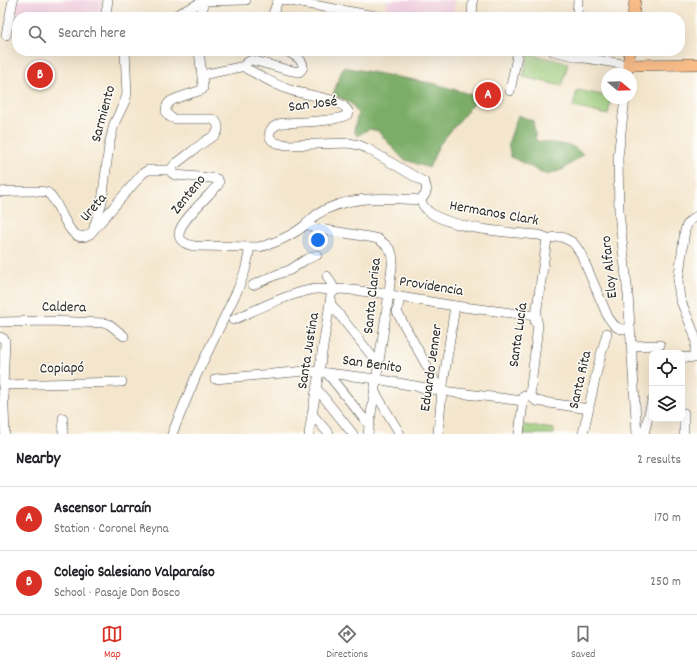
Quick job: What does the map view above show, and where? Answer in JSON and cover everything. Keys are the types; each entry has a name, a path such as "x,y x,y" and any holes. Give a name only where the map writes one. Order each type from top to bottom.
{"main road":[{"path":"634,12 635,0"},
{"path":"628,68 629,56"},
{"path":"637,68 697,64"}],"street":[{"path":"6,35 13,0"},
{"path":"106,12 108,0"},
{"path":"182,12 204,1 246,0"},
{"path":"274,12 278,0"},
{"path":"284,0 352,12"},
{"path":"472,12 473,0"},
{"path":"577,12 578,0"},
{"path":"202,12 204,1"},
{"name":"Sarmiento","path":"94,230 102,202 110,139 114,124 125,101 127,88 125,56"},
{"name":"Zenteno","path":"200,56 202,90 170,101 167,106 167,114 175,119 215,120 218,128 216,135 174,165 171,170 175,175 211,178 217,179 219,182 218,186 181,226 181,239 186,244 194,246 248,247"},
{"path":"202,75 245,66 248,61 252,60 299,72 303,66 301,61 294,56"},
{"path":"510,91 517,56"},
{"path":"583,56 625,68"},
{"name":"San José","path":"245,66 247,69 285,88 342,104 349,111 348,115 334,119 278,124 274,126 269,133 269,138 272,141 277,144 287,145 348,143 358,145 368,149 424,182 427,189 426,194 421,200"},
{"name":"Eloy Alfaro","path":"624,104 618,157 619,212 628,295 637,434"},
{"name":"Ureta","path":"0,192 47,192 55,201 73,233 81,236 88,236 143,173 148,170 171,170"},
{"path":"172,434 196,376 245,271 249,253 248,247 266,246 286,237 307,224 316,215 326,209 341,204 359,200 382,198 421,200"},
{"name":"Hermanos Clark","path":"421,200 422,204 429,212 450,223 489,230 539,235 547,239 562,237 572,242 580,254 608,317 619,329 630,329"},
{"path":"685,357 694,358 696,343 694,333 680,299 678,282 685,230 687,224 697,216"},
{"name":"Santa Clarisa","path":"307,224 314,228 378,239 386,244 391,251 393,258 389,294 369,429"},
{"name":"Santa Lucía","path":"519,434 547,239"},
{"path":"253,285 290,270 305,260 317,255"},
{"path":"327,276 335,290"},
{"name":"Providencia","path":"232,320 277,300 311,289 341,289 389,294 455,306 536,316"},
{"name":"Santa Justina","path":"309,434 317,389 323,372 331,295 335,290"},
{"path":"400,297 397,312 440,391"},
{"path":"330,303 379,365"},
{"name":"Eduardo Jenner","path":"438,434 440,391 455,306"},
{"path":"536,316 538,325 530,395 536,401 589,409"},
{"name":"Caldera","path":"0,322 49,321 105,323 109,324 124,336"},
{"name":"Santa Rita","path":"583,434 607,333"},
{"path":"0,337 5,341 3,384 5,434"},
{"path":"631,346 660,345"},
{"name":"San Benito","path":"215,379 306,371 323,372 377,379 440,391 524,401"},
{"path":"323,372 369,429"},
{"name":"Copiapó","path":"3,384 122,382"},
{"path":"317,389 353,434"},
{"path":"375,392 400,434"},
{"path":"644,434 649,413"},
{"path":"312,414 329,434"},
{"path":"63,418 63,434"},
{"path":"684,422 684,434"}],"shaded area":[{"path":"19,0 102,0 100,12 17,12"},
{"path":"387,0 455,0 454,12 401,12 386,9"}],"green space":[{"path":"528,56 538,56 568,63 562,86 523,77"},
{"path":"343,67 436,84 479,97 439,145 429,168 403,159 378,131 369,129 357,136 354,130 358,114 352,104 333,94"},
{"path":"577,90 601,95 601,104 610,104 608,115 573,107"},
{"path":"518,115 533,121 536,141 572,146 583,154 564,169 547,175 511,157 508,144"},
{"path":"524,425 554,429 554,434 523,434"}],"place":[{"name":"Colegio Salesiano Valparaíso","path":"40,75"},
{"name":"Ascensor Larraín","path":"488,95"}]}
